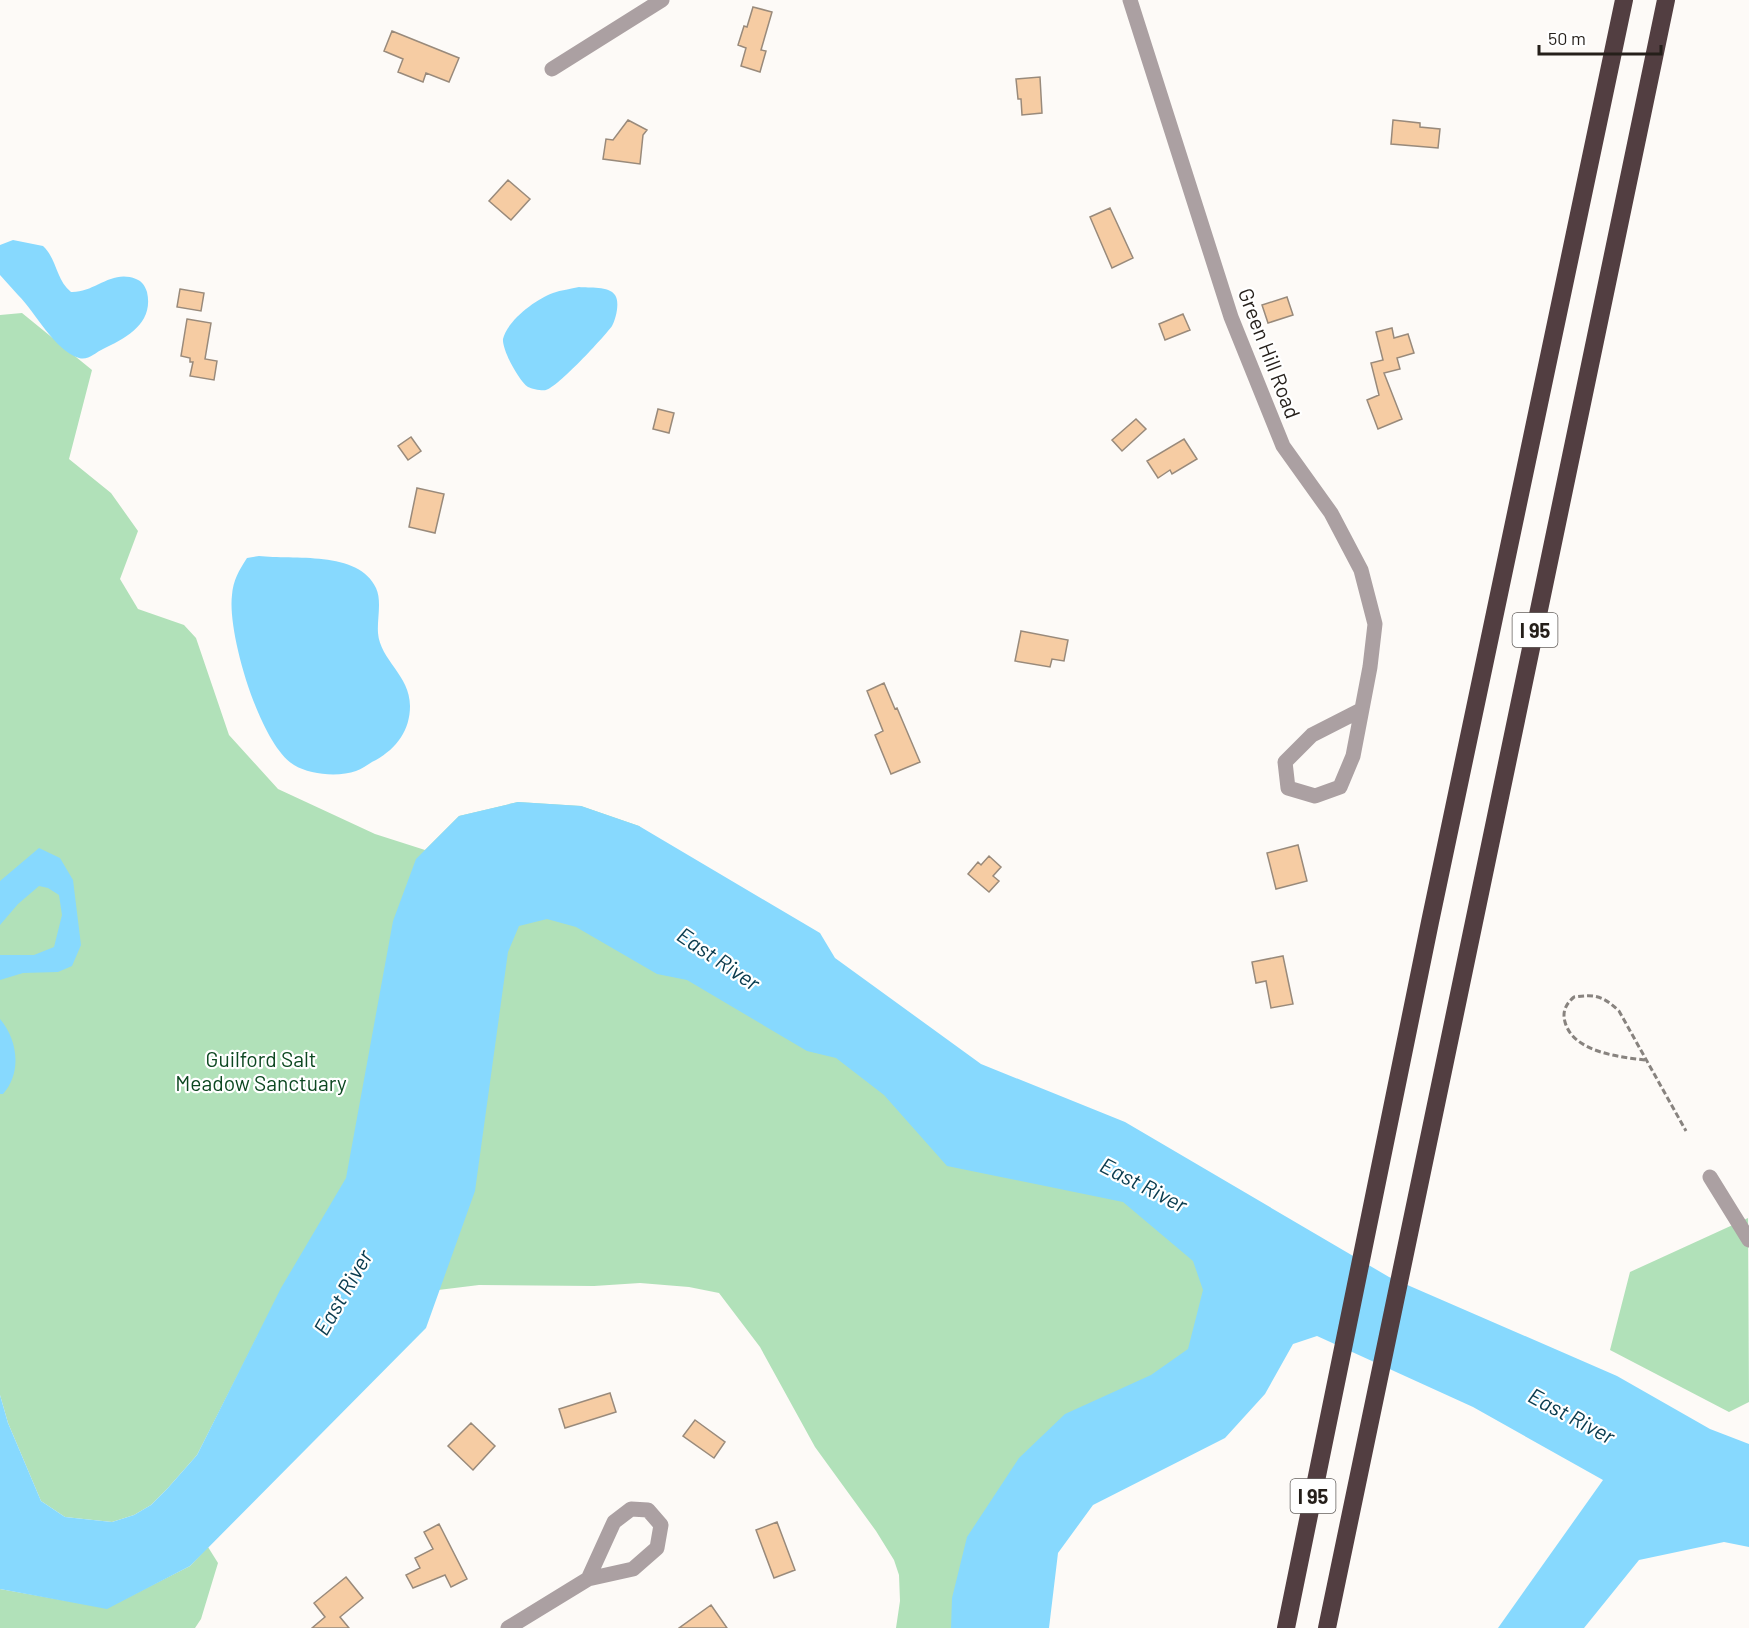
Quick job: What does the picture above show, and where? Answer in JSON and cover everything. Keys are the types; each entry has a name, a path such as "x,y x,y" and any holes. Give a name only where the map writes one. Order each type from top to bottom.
{"highway":[{"name":"I 95","path":"1286,1628 1364,1243 1624,0"},
{"name":"I 95","path":"1327,1628 1666,0"}],"street":[{"path":"552,69 662,0"},
{"name":"Green Hill Road","path":"1130,0 1235,327 1284,446 1331,513 1361,570 1375,624 1370,667 1353,756 1340,787 1315,796 1288,788 1285,762 1312,735 1361,710"},
{"path":"1710,1177 1749,1240"},
{"path":"508,1628 588,1579 633,1569 657,1548 661,1525 648,1510 631,1509 614,1522 588,1579"}],"path":[{"path":"1645,1060 1594,1049 1573,1038 1564,1020 1567,1004 1574,997 1598,996 1619,1011 1686,1131"}],"green space":[{"name":"Guilford Salt Meadow Sanctuary","path":"22,313 92,370 69,459 111,493 138,531 120,579 138,609 184,625 196,638 229,735 278,789 375,834 425,850 459,816 518,802 581,806 639,826 854,1009 1274,1247 1099,1464 1014,1628 896,1628 900,1601 899,1575 894,1560 876,1531 815,1447 760,1347 719,1293 689,1287 640,1283 594,1286 479,1285 422,1292 258,1335 197,1455 151,1505 134,1515 112,1522 65,1517 41,1501 8,1423 0,1395 0,315"},
{"path":"1748,1218 1749,1402 1729,1412 1610,1350 1630,1272"},
{"path":"208,1547 218,1563 201,1619 195,1628 0,1628 0,1589 107,1608 190,1566"}],"water":[{"path":"13,240 43,246 48,251 62,282 71,292 88,289 119,277 140,281 147,292 148,303 142,321 137,328 121,340 89,357 82,359 70,354 53,339 0,275 0,245"},
{"path":"579,287 604,289 615,295 617,310 612,326 552,387 537,390 528,387 520,379 508,357 503,344 506,332 516,318 539,300 556,292"},
{"path":"259,556 324,559 340,562 367,576 376,588 379,599 380,643 405,685 410,706 408,723 401,738 390,750 359,770 341,774 325,774 308,771 294,765 281,754 258,712 240,660 232,612 233,590 239,571 247,558"},
{"name":"East River","path":"518,802 581,806 639,826 820,933 835,958 981,1064 1125,1122 1389,1277 1617,1376 1710,1429 1749,1444 1749,1547 1724,1542 1639,1560 1584,1628 1498,1628 1603,1480 1473,1407 1317,1336 1293,1344 1265,1394 1225,1438 1093,1505 1058,1553 1049,1628 951,1628 952,1598 967,1537 1019,1458 1065,1414 1151,1375 1188,1349 1203,1290 1193,1261 1123,1202 947,1166 884,1095 836,1058 807,1051 687,980 657,974 576,927 547,919 519,926 508,952 475,1191 426,1328 190,1566 107,1609 0,1589 0,1395 8,1423 41,1501 65,1517 112,1522 134,1515 151,1505 197,1455 281,1288 346,1178 393,921 416,859 459,816"},
{"path":"39,848 60,858 73,880 81,945 72,966 58,972 23,973 0,980 0,955 34,955 54,947 62,915 59,895 48,888 39,886 18,904 0,925 0,881"},
{"path":"0,1019 11,1037 15,1056 13,1076 3,1094 0,1094"}],"building":[{"path":"753,7 772,12 761,50 766,51 760,72 741,66 746,48 738,45"},
{"path":"392,31 459,58 449,82 426,73 423,82 398,72 403,59 384,51"},
{"path":"1040,77 1042,113 1022,115 1016,79"},
{"path":"628,120 647,130 643,135 640,164 603,159 606,139 613,140"},
{"path":"1393,120 1420,123 1420,127 1440,129 1438,148 1391,144"},
{"path":"508,180 530,199 511,220 489,201"},
{"path":"1110,208 1133,258 1112,268 1090,217"},
{"path":"180,289 204,293 201,311 177,307"},
{"path":"1287,297 1293,315 1268,323 1262,305"},
{"path":"1183,314 1190,330 1165,340 1159,324"},
{"path":"187,319 211,323 205,359 217,361 214,380 190,376 193,362 190,362 190,358 181,356"},
{"path":"1392,328 1394,338 1408,334 1414,353 1397,358 1400,369 1384,373 1402,419 1378,429 1367,400 1379,395 1371,363 1383,360 1376,332"},
{"path":"658,409 674,413 669,433 653,429"},
{"path":"1136,419 1146,429 1122,451 1112,440"},
{"path":"411,437 421,451 408,460 398,446"},
{"path":"1184,439 1197,459 1172,474 1170,470 1158,478 1147,461"},
{"path":"417,488 444,494 435,533 409,527"},
{"path":"1021,631 1068,640 1064,661 1052,659 1050,667 1015,661"},
{"path":"884,683 920,762 891,774 875,735 883,731 867,691"},
{"path":"1298,845 1307,881 1276,889 1267,853"},
{"path":"989,856 1001,867 993,876 999,881 989,892 968,874 978,862 981,865"},
{"path":"1283,956 1293,1004 1271,1008 1266,981 1256,983 1252,962"},
{"path":"610,1393 616,1412 565,1428 559,1409"},
{"path":"695,1420 725,1442 714,1458 683,1436"},
{"path":"471,1423 495,1446 473,1470 448,1446"},
{"path":"777,1522 795,1570 774,1578 756,1530"},
{"path":"439,1524 467,1579 451,1587 445,1575 413,1588 406,1575 420,1568 415,1558 433,1549 424,1532"},
{"path":"346,1577 363,1598 340,1617 349,1628 312,1628 325,1617 314,1603"},
{"path":"711,1605 727,1628 679,1628"}]}
